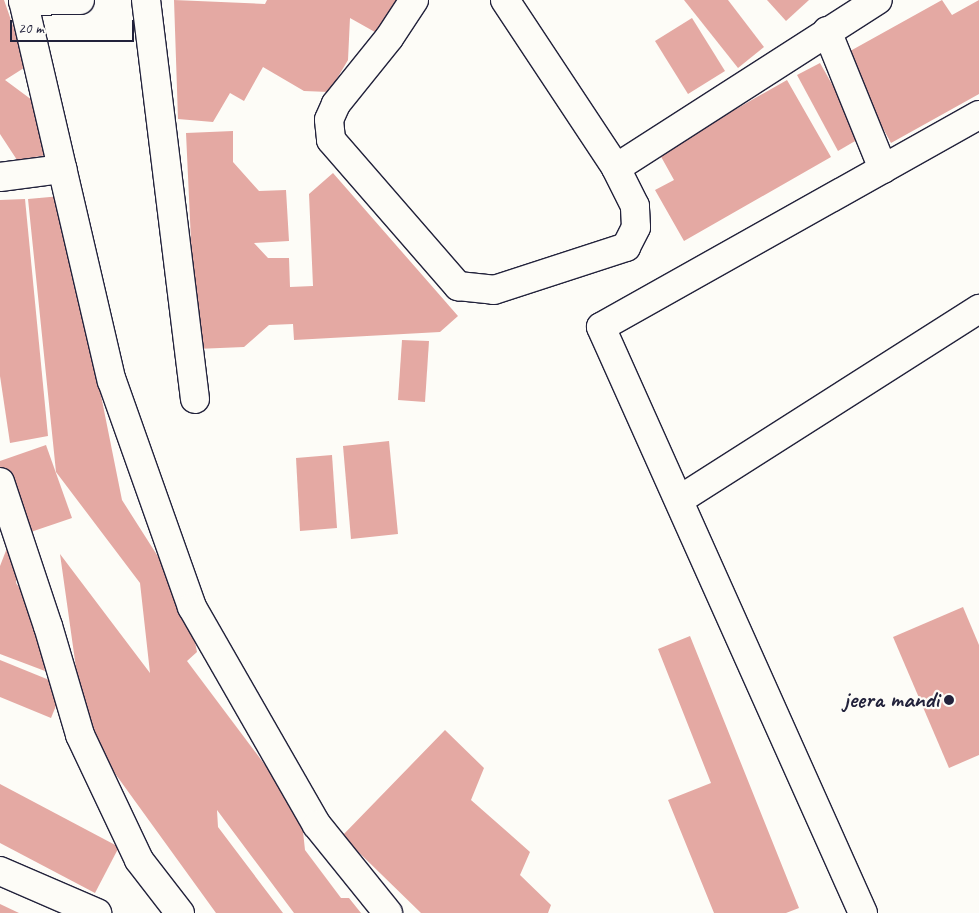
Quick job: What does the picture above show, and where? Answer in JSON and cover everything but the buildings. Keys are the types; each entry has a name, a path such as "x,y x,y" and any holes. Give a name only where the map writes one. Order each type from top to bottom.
{"street":[{"path":"80,0 23,1 112,381 192,607 317,825 388,913"},
{"path":"146,0 195,400"},
{"path":"414,0 389,38 336,104 329,120 331,140 458,286 494,290 626,247 636,226 635,206 616,168 505,0"},
{"path":"616,168 878,0"},
{"path":"827,32 883,169"},
{"path":"863,913 601,327 979,115"},
{"path":"0,177 62,169"},
{"path":"678,500 979,309"},
{"path":"0,482 8,530 48,626 80,735 139,860 180,913"},
{"path":"0,871 97,913"}],"place":[{"name":"jeera mandi","path":"949,700"}]}
